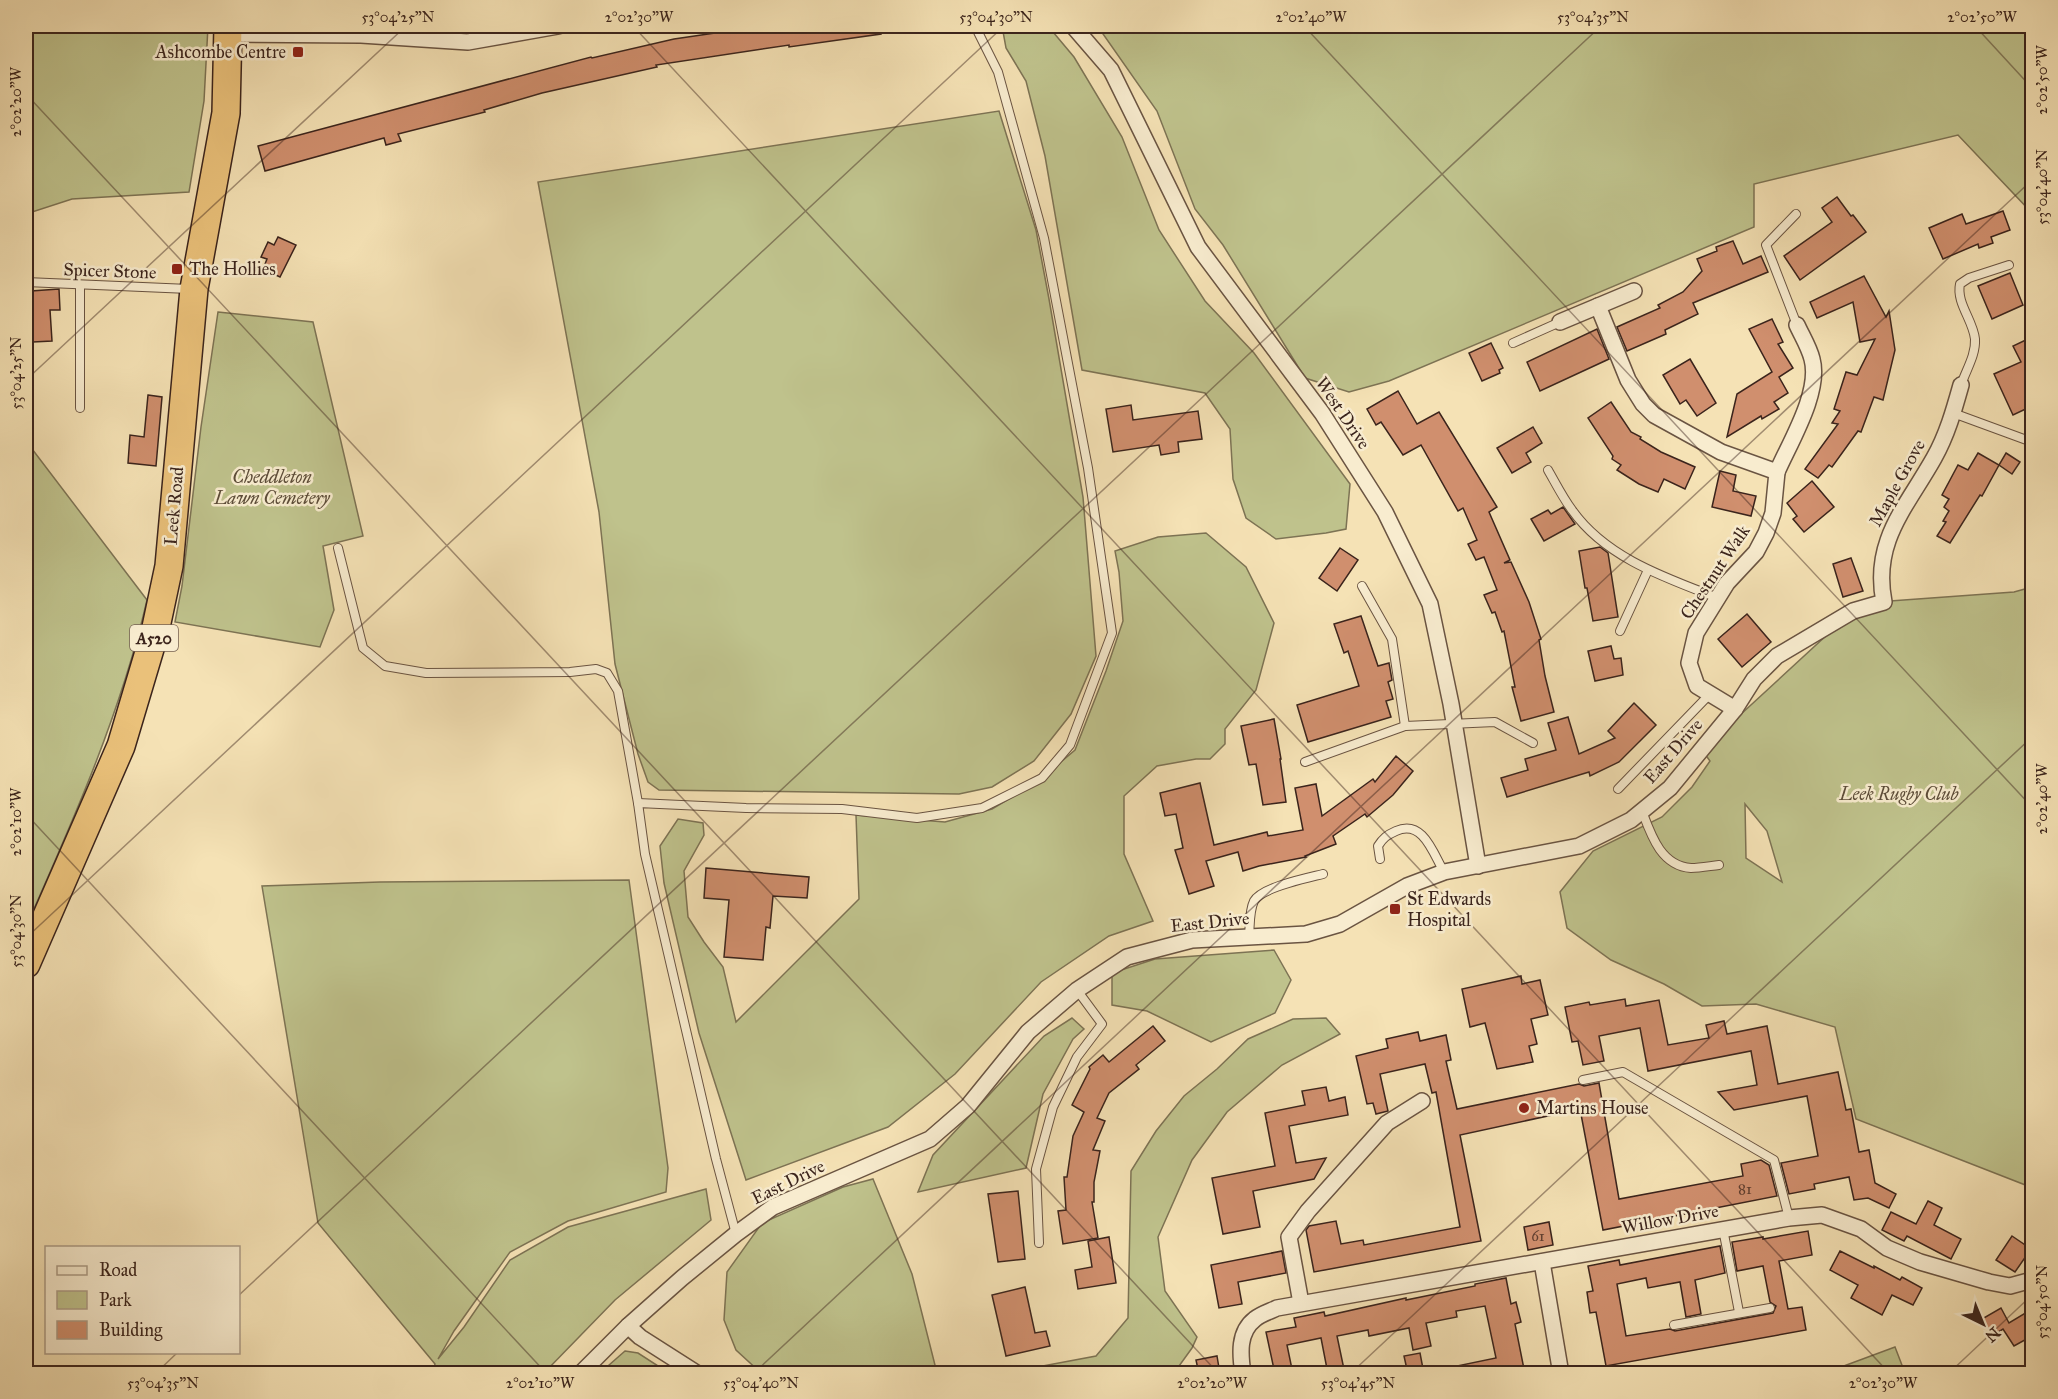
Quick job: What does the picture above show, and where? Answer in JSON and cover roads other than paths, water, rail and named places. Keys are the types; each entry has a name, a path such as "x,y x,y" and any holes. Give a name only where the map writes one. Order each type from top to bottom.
{"highway":[{"name":"Leek Road","path":"26,964 121,746 151,650 169,566 194,289 226,113 228,30"}],"street":[{"path":"228,30 361,30 468,42 558,26"},
{"name":"West Drive","path":"1073,26 1111,70 1198,247 1322,413 1385,512 1430,604 1454,725 1478,866"},
{"path":"1560,322 1634,291"},
{"path":"1598,306 1628,380 1643,404 1654,415 1721,452 1777,472"},
{"name":"Chestnut Walk","path":"1735,708 1697,686 1689,663 1696,633 1740,566 1755,552 1766,533 1773,513 1777,472 1813,389 1813,361 1797,325"},
{"name":"Maple Grove","path":"1884,602 1881,584 1882,563 1887,543 1896,522 1935,456 1953,413 1961,384"},
{"name":"East Drive","path":"580,1374 628,1326 682,1278 773,1207 930,1139 968,1106 1028,1032 1077,990 1127,957 1192,940 1306,934 1340,924 1407,886 1444,872 1579,846 1631,820 1670,788 1735,708 1754,679 1777,656 1853,611 1884,602"},
{"path":"1301,1303 1289,1237 1308,1211 1388,1123 1422,1101"},
{"name":"Willow Drive","path":"1243,1374 1240,1353 1245,1332 1256,1318 1277,1308 1789,1218 1822,1215 1861,1229 1887,1248 1920,1262 1980,1280 2010,1286 2032,1280"},
{"path":"1542,1262 1561,1374"},
{"path":"628,1326 698,1374"}],"lane":[{"path":"638,803 746,808 842,809 917,818 982,808 1042,778 1070,745 1112,633 1088,468 1044,238 998,72 975,26"},
{"path":"1796,214 1766,245 1797,325"},
{"path":"1961,384 1974,351 1975,338 1962,303 1960,284 1969,278 2008,265"},
{"name":"Spicer Stone","path":"26,282 194,289"},
{"path":"80,285 80,408"},
{"path":"1513,343 1560,322"},
{"path":"1953,413 2032,442"},
{"path":"1548,471 1573,512 1605,544 1648,570 1718,598"},
{"path":"338,548 363,648 385,666 426,673 570,672 596,669 607,674 618,691 645,854 716,1159 736,1234"},
{"path":"1620,631 1648,570"},
{"path":"1362,586 1392,639 1405,726"},
{"path":"1618,789 1710,694"},
{"path":"1305,762 1405,726 1495,722 1533,743"},
{"path":"1642,811 1652,837 1666,860 1689,868 1719,865"},
{"path":"1380,859 1378,846 1384,837 1402,828 1413,828 1422,834 1444,872"},
{"path":"1249,938 1251,909 1256,898 1266,891 1323,874"},
{"path":"1039,1243 1036,1169 1053,1107 1077,1058 1102,1024 1077,990"},
{"path":"1583,1080 1623,1072 1774,1160 1789,1218"},
{"path":"1723,1229 1739,1312"},
{"path":"1674,1324 1770,1308"}],"place":[{"name":"Ashcombe Centre","path":"298,52"},
{"name":"The Hollies","path":"177,269"},
{"name":"St Edwards Hospital","path":"1395,909"},
{"name":"Martins House","path":"1524,1108"}],"park label":[{"name":"Cheddleton Lawn Cemetery","path":"272,487"},
{"name":"Leek Rugby Club","path":"1899,794"}]}
